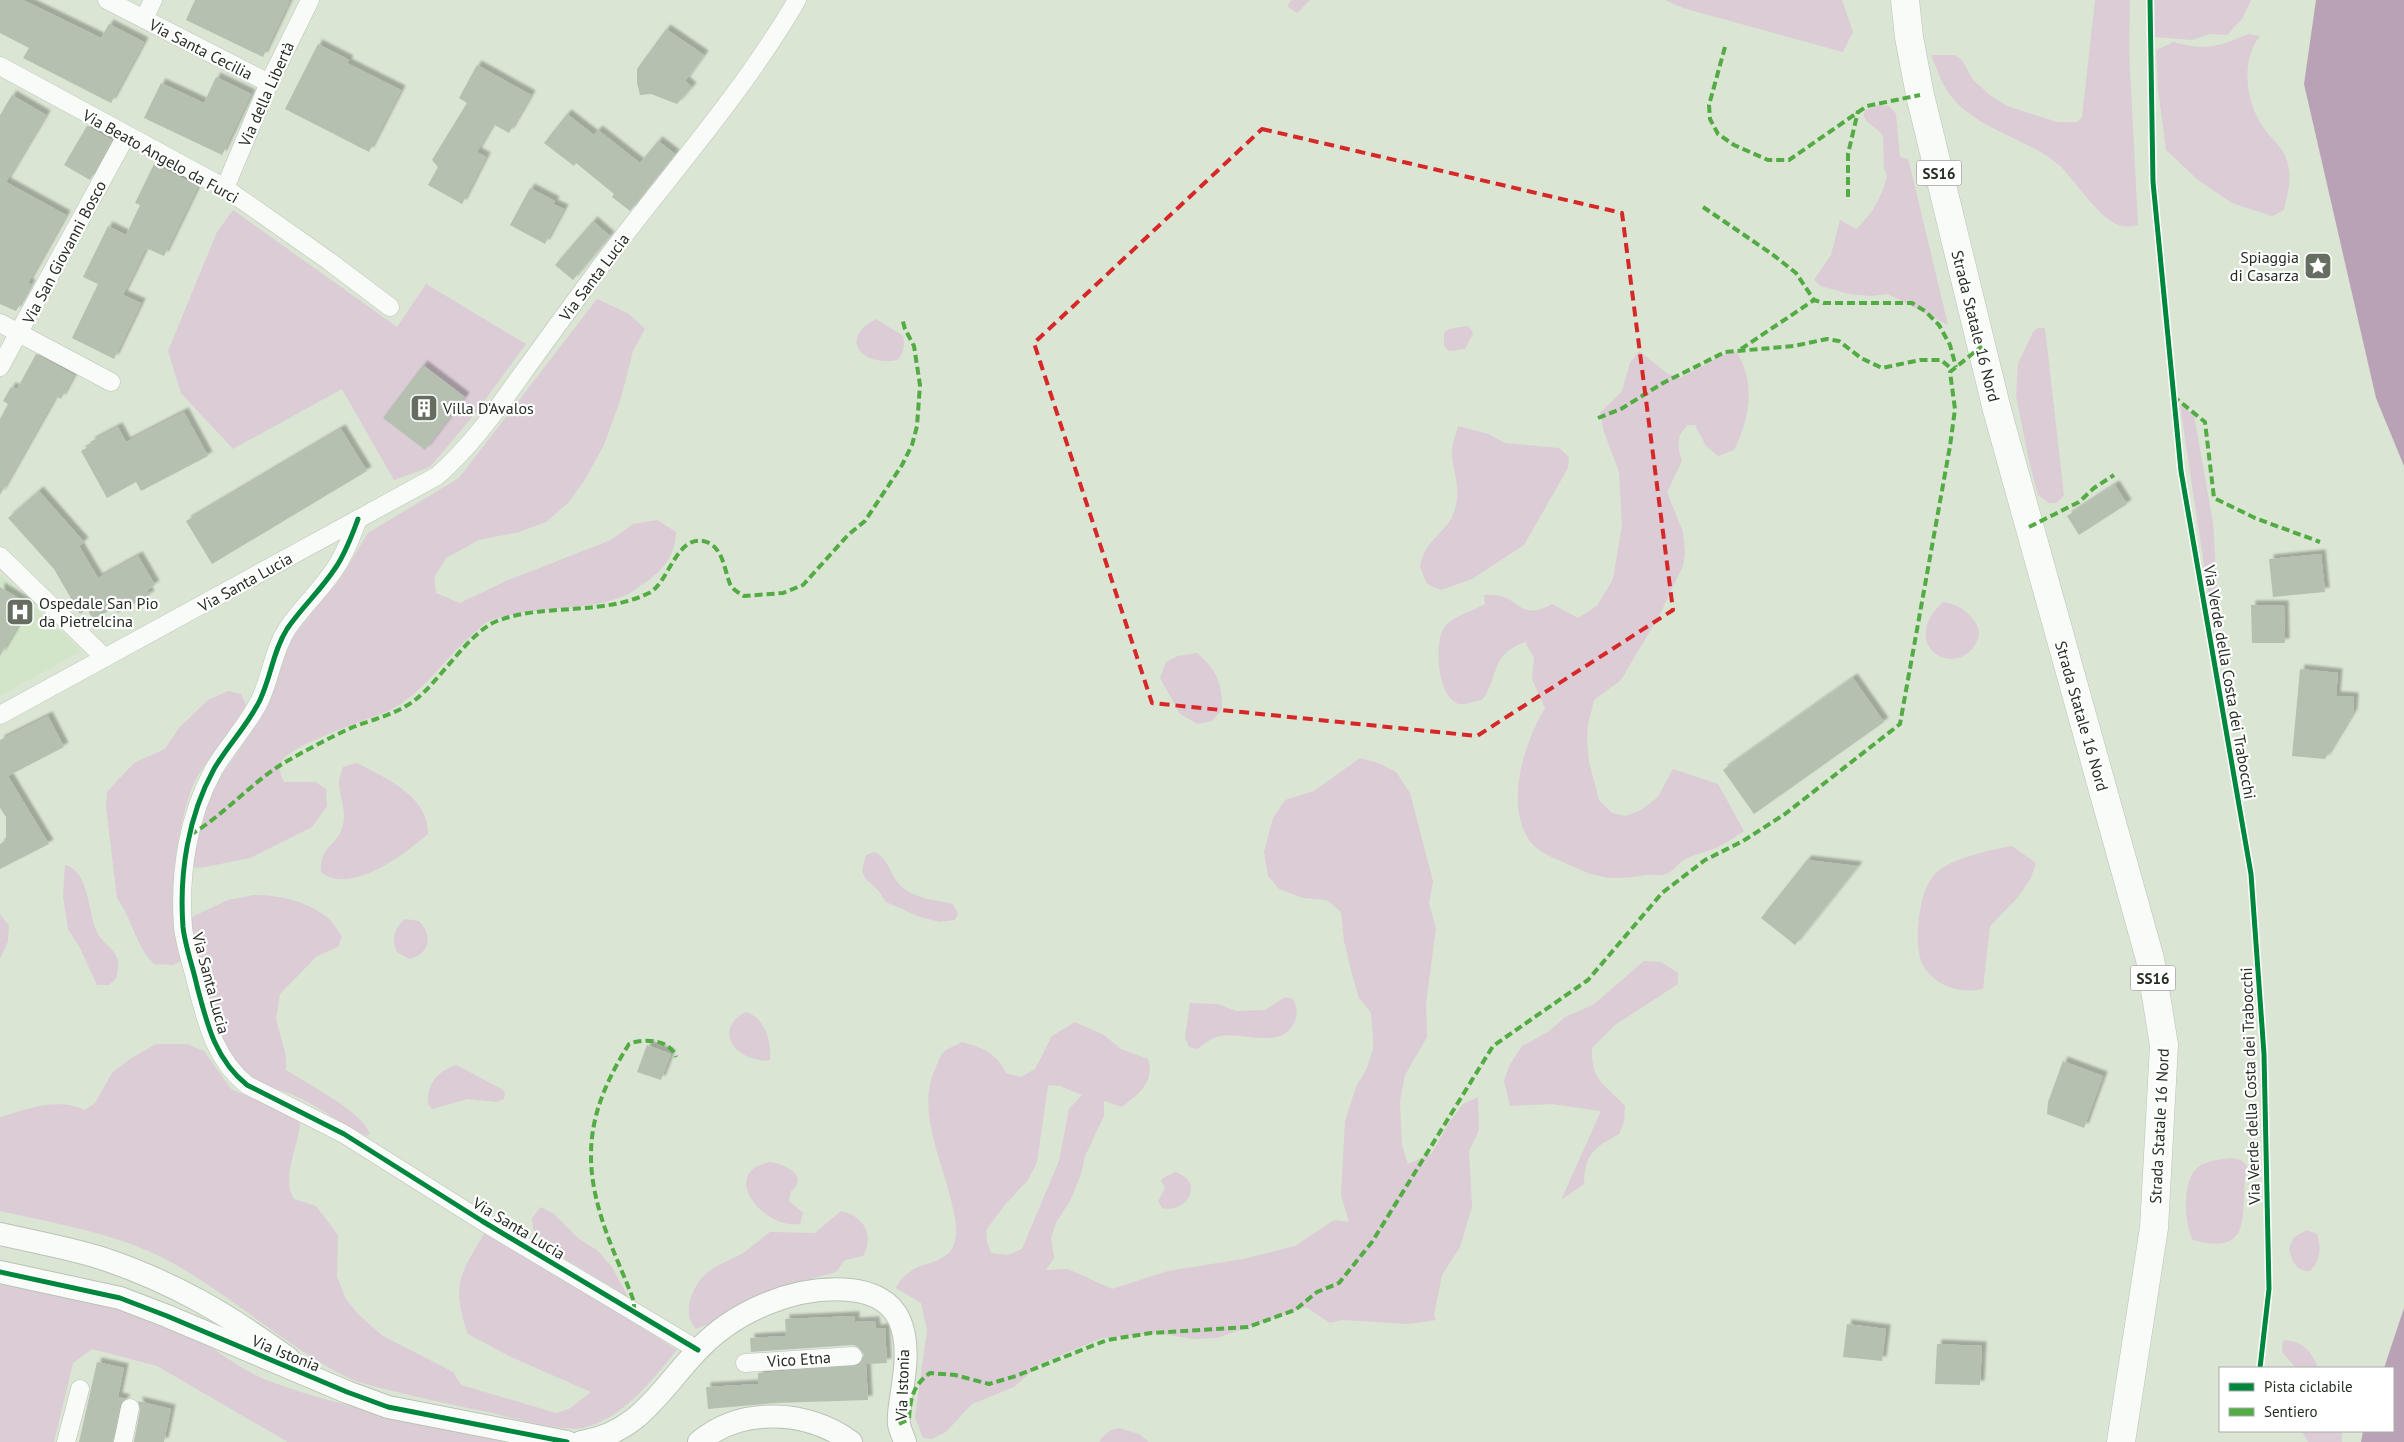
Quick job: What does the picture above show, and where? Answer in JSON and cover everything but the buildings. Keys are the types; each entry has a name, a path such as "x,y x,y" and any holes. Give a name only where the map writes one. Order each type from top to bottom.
{"main road":[{"name":"Strada Statale 16 Nord","path":"1905,0 1908,36 1922,102 1997,410 2150,959 2164,1045 2154,1228 2121,1442"}],"street":[{"name":"Via Santa Cecilia","path":"107,0 269,83"},
{"path":"144,19 153,0"},
{"name":"Via della Libertà","path":"225,188 269,83 310,0"},
{"name":"Via Santa Lucia","path":"0,716 437,476 460,456 496,410 596,272 695,146 784,23 797,0"},
{"name":"Via Beato Angelo da Furci","path":"1,68 225,188 329,261 390,307"},
{"name":"Via San Giovanni Bosco","path":"0,367 20,334 126,136"},
{"path":"0,323 111,382"},
{"name":"Via Santa Lucia","path":"358,519 345,551 336,567 301,610 284,636 276,651 260,699 246,724 215,769 195,809 186,866 184,929 208,1026 217,1051 233,1073 247,1085 344,1134 490,1226 698,1350"},
{"path":"0,556 105,658"},
{"path":"0,1234 102,1259 139,1272 204,1302 315,1377"},
{"name":"Via Istonia","path":"0,1272 120,1298 315,1377 347,1392 388,1407 567,1442"},
{"name":"Via Istonia","path":"581,1442 599,1439 620,1430 641,1416 698,1350 721,1331 778,1299 814,1291 843,1289 873,1294 894,1310 902,1328 906,1364 899,1424 905,1442"},
{"name":"Vico Etna","path":"745,1363 853,1356"},
{"path":"66,1442 80,1389"},
{"path":"122,1442 130,1408"},
{"path":"699,1442 710,1433 727,1425 777,1417 794,1418 821,1424 851,1442"}],"highlighted area":[{"path":"1262,129 1622,213 1673,610 1477,736 1152,703 1034,343"}],"shaded area":[{"path":"1292,0 1310,0 1297,13 1287,6"},
{"path":"1665,0 1842,0 1853,32 1843,52 1683,8"},
{"path":"2095,0 2130,0 2129,50 2138,225 2134,226 2123,226 2107,218 2060,166 2035,149 1980,121 1956,102 1941,80 1931,55 1954,55 1962,60 1973,80 1991,96 2007,106 2057,122 2077,122 2082,117"},
{"path":"2155,0 2251,0 2242,19 2227,35 2209,34 2192,40 2154,37"},
{"path":"2316,0 2404,0 2404,466 2376,398 2304,84"},
{"path":"2248,34 2260,36 2250,57 2248,69 2249,94 2257,117 2284,154 2289,171 2289,188 2284,210 2272,216 2232,203 2198,180 2166,150 2158,89 2156,50 2174,42 2203,47 2220,45"},
{"path":"1878,105 1889,106 1896,114 1900,157 1908,159 1948,325 1888,294 1871,296 1849,294 1821,286 1814,280 1831,255 1840,220 1856,229 1872,211 1882,191 1887,176 1884,168 1883,136 1867,122 1864,115 1864,111"},
{"path":"233,210 397,327 426,284 526,344 474,415 430,467 394,480 342,389 233,449 181,393 168,351 217,232"},
{"path":"597,299 629,314 645,329 633,351 621,398 604,445 584,481 568,503 546,522 519,532 479,540 446,558 434,578 436,593 460,603 506,581 611,540 633,524 657,520 676,532 674,548 668,561 653,577 624,596 591,605 523,612 485,623 412,696 388,711 301,747 282,761 280,769 284,782 315,782 326,789 327,806 312,827 250,858 193,868 198,829 210,792 262,716 286,645 340,579 368,533 459,478"},
{"path":"876,319 903,336 904,348 898,360 874,360 865,356 859,350 857,343 858,335 864,327"},
{"path":"1467,326 1473,334 1465,349 1449,351 1444,346 1444,333 1449,329"},
{"path":"2038,328 2045,328 2064,496 2056,503 2049,503 2038,495 2016,396 2018,364 2033,332"},
{"path":"1639,351 1668,374 1680,378 1721,356 1736,351 1746,375 1749,400 1744,426 1734,450 1718,456 1706,446 1695,425 1688,425 1681,433 1679,451 1682,461 1667,492 1683,532 1685,553 1683,566 1660,614 1621,680 1594,700 1588,724 1589,762 1599,800 1612,813 1626,816 1641,810 1658,797 1673,769 1718,784 1744,831 1714,849 1684,860 1665,874 1608,878 1582,871 1541,852 1528,838 1521,823 1518,806 1520,772 1531,737 1545,708 1532,679 1534,658 1525,642 1514,647 1500,660 1488,691 1482,700 1461,704 1452,700 1442,682 1439,648 1440,638 1446,625 1485,604 1484,595 1496,595 1524,609 1531,610 1540,609 1552,604 1578,618 1597,606 1613,579 1622,525 1619,472 1604,432 1600,413 1622,391 1630,363"},
{"path":"2180,405 2194,415 2213,523 2218,605 2215,611 2211,611"},
{"path":"1458,426 1488,434 1505,443 1559,448 1569,457 1568,468 1524,545 1472,579 1441,590 1427,584 1420,567 1427,549 1452,517 1457,502 1452,452"},
{"name":"Ospedale San Pio da Pietrelcina","path":"0,574 81,651 0,696"},
{"path":"1943,602 1957,606 1965,611 1975,622 1979,630 1976,643 1967,654 1956,659 1944,658 1934,652 1928,643 1926,631 1930,617"},
{"path":"1197,653 1214,671 1221,692 1222,709 1212,721 1198,724 1180,714 1160,678 1166,662 1178,656"},
{"path":"228,691 241,694 246,705 235,724 197,777 191,790 177,848 173,908 175,933 181,961 173,965 154,964 142,949 117,898 106,806 107,792 134,763 165,749 179,728 208,700"},
{"path":"1360,758 1378,763 1396,772 1410,793 1433,881 1429,903 1436,928 1426,1003 1427,1037 1405,1075 1400,1101 1402,1145 1408,1164 1432,1153 1448,1124 1463,1104 1478,1097 1479,1130 1469,1151 1472,1207 1460,1247 1442,1275 1434,1315 1436,1320 1409,1324 1342,1320 1330,1323 1306,1307 1217,1338 1193,1339 1156,1333 1102,1338 1040,1364 1014,1387 972,1404 946,1432 932,1439 923,1438 915,1417 927,1330 921,1303 896,1288 910,1271 945,1256 951,1250 955,1241 955,1218 933,1136 928,1100 930,1083 941,1056 951,1047 962,1042 976,1046 994,1056 1003,1066 1006,1073 1021,1077 1035,1069 1052,1036 1075,1022 1104,1035 1121,1049 1148,1059 1149,1074 1140,1092 1122,1107 1104,1101 1104,1116 1085,1156 1081,1174 1071,1199 1056,1223 1051,1238 1054,1258 1046,1270 1068,1269 1112,1289 1168,1271 1243,1259 1295,1246 1334,1220 1349,1222 1341,1195 1345,1121 1356,1087 1367,1068 1373,1049 1371,1013 1359,998 1344,941 1341,912 1327,900 1303,898 1279,889 1268,876 1264,852 1273,818 1285,800 1314,791","holes":["1048,1085 1060,1086 1082,1095 1069,1109 1059,1161 1022,1249 1008,1255 991,1253 987,1242 986,1230 1004,1206 1028,1180 1037,1162"]},
{"path":"357,763 392,782 413,799 421,809 426,821 428,834 406,852 377,870 347,879 333,878 321,872 321,863 326,851 341,832 343,825 344,814 339,778 343,767"},
{"path":"2012,846 2036,863 2031,878 2019,896 1990,926 1983,989 1956,989 1940,983 1927,971 1919,954 1919,918 1921,905 1929,883 1941,869 1960,859"},
{"path":"874,852 883,858 898,883 908,891 926,899 953,904 958,914 955,920 940,922 920,917 886,902 878,890 866,879 862,871 866,855"},
{"path":"65,865 73,869 80,876 95,928 99,936 117,957 117,977 109,985 97,985 80,948 68,929 63,896"},
{"path":"254,895 274,896 293,900 311,907 330,920 342,937 338,947 317,956 280,994 276,1019 286,1056 286,1070 346,1108 365,1125 370,1134 367,1136 303,1099 255,1080 245,1072 232,1056 222,1038 207,999 190,918 228,900"},
{"path":"0,914 9,926 8,941 0,959"},
{"path":"405,919 419,921 428,938 422,953 410,959 397,952 394,943 396,930"},
{"path":"1644,961 1661,962 1678,973 1678,984 1615,1025 1592,1048 1592,1059 1596,1075 1605,1087 1625,1106 1624,1122 1619,1134 1603,1143 1592,1153 1586,1165 1584,1184 1561,1200 1601,1111 1552,1104 1510,1106 1504,1081 1509,1066 1522,1046 1548,1032 1565,1017 1593,1005"},
{"path":"1285,997 1293,999 1297,1015 1289,1031 1280,1036 1260,1038 1227,1035 1214,1038 1197,1049 1189,1047 1185,1038 1190,1003 1218,1004 1236,1011 1265,1010"},
{"path":"746,1012 758,1019 766,1031 770,1045 770,1060 762,1061 746,1056 733,1045 729,1031 737,1018"},
{"path":"156,1044 187,1044 204,1051 231,1089 300,1120 290,1171 290,1190 294,1199 316,1206 338,1235 337,1277 346,1299 358,1314 383,1336 453,1372 461,1385 556,1413 569,1409 591,1392 511,1357 468,1334 459,1290 465,1268 487,1229 677,1350 646,1386 623,1408 597,1423 574,1429 538,1424 409,1395 353,1380 302,1351 213,1288 167,1260 107,1236 0,1211 0,1117 53,1104 64,1104 85,1110 95,1103 112,1073 130,1059"},
{"path":"456,1065 502,1089 505,1093 504,1099 497,1102 468,1099 432,1109 428,1104 431,1084 443,1071"},
{"path":"2231,1158 2241,1160 2247,1166 2243,1212 2237,1235 2228,1242 2214,1244 2193,1240 2186,1214 2187,1192 2192,1174 2205,1163"},
{"path":"770,1162 788,1168 797,1176 798,1180 796,1186 791,1191 789,1201 803,1213 800,1224 786,1223 772,1218 751,1199 747,1187 747,1177 755,1168"},
{"path":"1175,1172 1190,1183 1190,1196 1179,1206 1171,1209 1162,1208 1158,1201 1165,1188 1161,1181"},
{"path":"541,1207 554,1214 578,1238 598,1251 612,1267 628,1297 544,1246 533,1228 532,1218"},
{"path":"841,1211 855,1217 865,1227 868,1240 863,1256 845,1260 836,1272 788,1285 741,1303 711,1323 696,1329 689,1316 690,1300 696,1286 710,1270 749,1249 770,1232 815,1233"},
{"path":"2307,1230 2317,1234 2319,1244 2318,1258 2310,1271 2301,1270 2295,1265 2289,1249 2294,1237"},
{"path":"0,1279 110,1303 154,1317 187,1332 234,1363 258,1376 331,1401 519,1442 288,1442 157,1366 92,1349 73,1363 54,1442 0,1442"},
{"path":"2404,1308 2404,1442 2361,1442 2363,1432 2394,1432 2394,1367 2384,1367"},
{"path":"2283,1340 2301,1345 2312,1356 2318,1367 2295,1367 2282,1352"},
{"path":"1119,1428 1139,1434 1149,1442 1100,1442 1101,1438 1111,1430"},
{"path":"2303,1432 2342,1432 2342,1442 2308,1442"}],"marked path":[{"path":"1725,47 1709,105 1710,119 1718,134 1734,145 1768,160 1789,160 1867,106 1920,95"},
{"path":"1848,197 1848,154 1858,111"},
{"path":"1703,207 1772,254 1796,273 1814,300 1824,303 1912,303 1925,311 1939,325 1950,345 1956,367"},
{"path":"1741,349 1814,300"},
{"path":"190,835 216,817 263,777 289,760 353,727 393,713 408,705 434,682 476,635 497,621 534,612 612,605 649,593 656,588 679,553 694,541 703,541 715,547 722,558 731,586 744,596 783,593 803,585 848,535 865,521 902,465 912,445 917,426 920,385 914,346 905,329 902,318"},
{"path":"1598,418 1621,409 1663,383 1725,352 1794,346 1827,339 1839,341 1861,358 1882,368 1920,360 1941,360 1953,370"},
{"path":"899,1424 909,1419 910,1405 916,1388 930,1373 955,1375 989,1384 1016,1376 1107,1340 1151,1333 1248,1327 1295,1310 1317,1292 1339,1283 1372,1242 1493,1046 1588,980 1662,893 1705,860 1743,841 1785,814 1900,724 1950,446 1955,409 1950,372 1982,346"},
{"path":"2173,396 2205,422 2214,498 2255,518 2320,542"},
{"path":"2029,527 2079,502 2094,488 2114,475"},
{"path":"634,1312 634,1302 610,1243 598,1207 593,1183 592,1136 596,1114 604,1092 629,1044 641,1041 662,1043 673,1051 676,1057"}],"cycle path":[{"name":"Via Verde della Costa dei Trabocchi","path":"2150,0 2153,182 2181,471 2251,874 2264,1054 2269,1289 2260,1367"},
{"path":"358,519 346,549 336,567 282,637 260,700 250,718 214,769 205,787 192,825 187,845 182,886 183,927 187,949 214,1040 227,1064 247,1085 344,1134 482,1221 698,1350"},
{"path":"0,1272 120,1298 347,1392 388,1407 567,1442"}],"place":[{"name":"Spiaggia di Casarza","path":"2318,266"},
{"name":"Villa D'Avalos","path":"424,408"},
{"name":"Ospedale San Pio da Pietrelcina","path":"20,612"}]}
